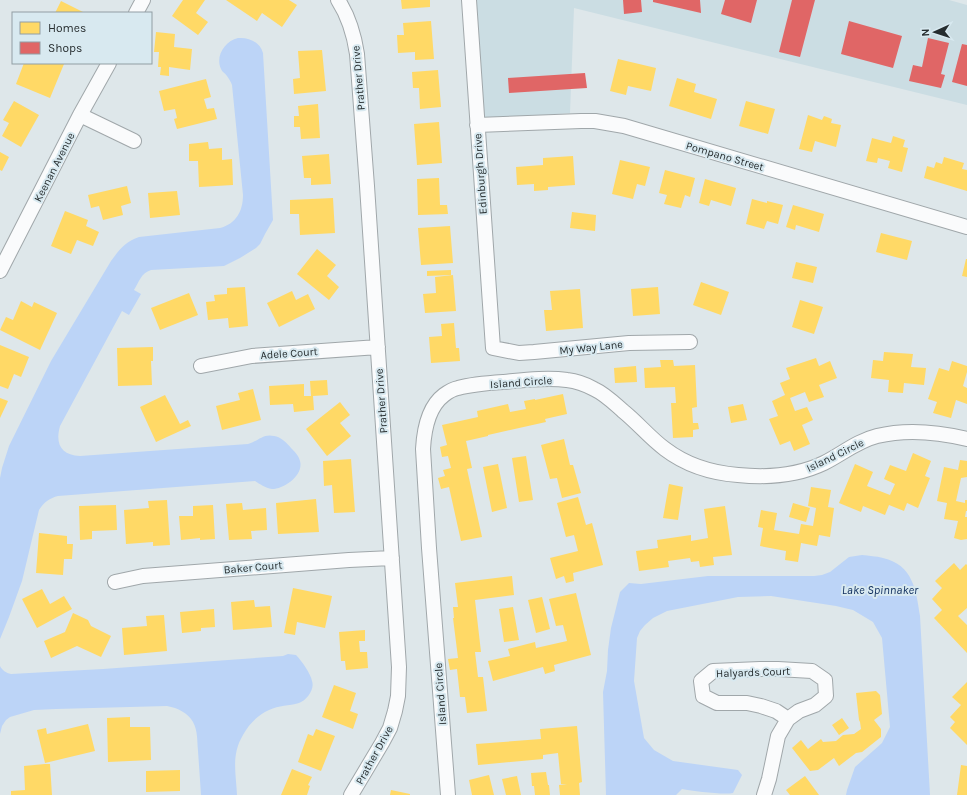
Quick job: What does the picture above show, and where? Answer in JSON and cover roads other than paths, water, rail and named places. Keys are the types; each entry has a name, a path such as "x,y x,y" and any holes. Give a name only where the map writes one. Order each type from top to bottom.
{"street":[{"path":"136,12 142,0"},
{"name":"Prather Drive","path":"338,0 350,23 357,54 400,681 395,711 390,728 352,795"},
{"name":"Edinburgh Drive","path":"469,0 492,348"},
{"name":"Keenan Avenue","path":"0,271 108,64"},
{"path":"80,116 134,141"},
{"name":"Pompano Street","path":"477,125 581,120 624,126 967,227"},
{"name":"My Way Lane","path":"492,348 518,353 629,343 690,342"},
{"name":"Adele Court","path":"201,366 252,356 378,347"},
{"name":"Island Circle","path":"448,795 423,449 424,435 428,420 434,407 443,396 456,389 470,385 550,379 582,383 607,398 677,458 706,469 737,475 769,476 798,472 824,462 863,441 877,436 909,432 939,434 967,439"},
{"name":"Baker Court","path":"115,582 143,576 341,560 392,558"},
{"name":"Halyards Court","path":"764,795 778,736 788,719 799,711 815,705 826,696 825,680 812,671 760,669 713,671 701,681 703,696 717,703 747,703 761,706 776,711 788,719"}],"water":[{"path":"238,38 246,38 254,41 262,49 263,53 273,220 260,244 256,248 224,266 151,270 145,273 134,290 141,294 129,315 122,311 60,426 58,438 64,451 80,456 248,444 270,435 281,439 297,454 300,461 299,471 287,484 282,487 272,489 255,481 58,496 50,499 39,510 22,581 0,639 0,478 9,446 51,361 111,261 127,243 139,237 220,228 226,226 238,216 242,206 243,195 232,85 227,76 221,70 219,64 222,50 229,42"},
{"name":"Lake Spinnaker","path":"862,555 883,558 893,561 901,566 911,580 917,597 920,616 930,795 846,795 855,767 882,743 890,727 882,638 873,622 853,610 771,596 738,597 667,611 653,618 645,625 637,638 634,681 644,738 654,750 673,761 738,770 742,775 733,793 701,792 682,789 676,795 606,795 603,692 607,671 611,628 620,592 629,583 641,584 708,576 814,576 830,572 849,557"},
{"path":"288,654 296,655 306,667 313,684 311,691 302,702 276,707 269,710 254,720 248,727 239,742 237,750 235,772 237,795 201,795 195,725 185,714 171,707 34,710 10,717 2,726 0,734 0,666 4,671 11,674 103,669 283,656"}]}
